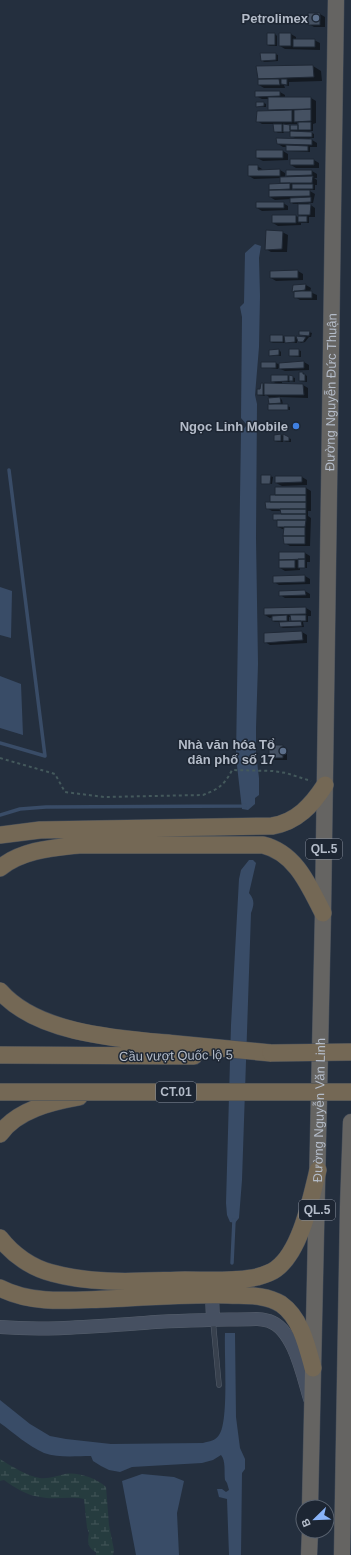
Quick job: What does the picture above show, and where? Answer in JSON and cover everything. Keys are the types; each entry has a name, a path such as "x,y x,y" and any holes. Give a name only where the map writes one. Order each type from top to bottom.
{"highway":[{"name":"Đường Nguyễn Đức Thuận","path":"326,785 336,0"},
{"path":"0,834 40,830 272,826 287,822 302,813 310,806 326,785"},
{"name":"Đường Nguyễn Văn Linh","path":"310,1499 326,785"},
{"path":"0,868 24,854 52,848 79,845 263,845 278,849 294,864 301,872 323,913"},
{"path":"0,991 6,998 29,1014 63,1027 116,1038 270,1053"},
{"name":"Cầu vượt Quốc lộ 5","path":"0,1055 192,1056 351,1052"},
{"name":"CT.01","path":"0,1092 351,1092"},
{"path":"0,1134 5,1127 19,1117 34,1109 56,1101 79,1097 192,1092"},
{"name":"QL.5","path":"342,1555 351,1122"},
{"path":"0,1238 24,1261 35,1267 51,1273 76,1278 108,1281 234,1279 258,1277 276,1269 285,1261 304,1222 318,1170"},
{"path":"0,1288 8,1292 42,1300 212,1295 257,1296 270,1299 282,1305 292,1316 301,1331 313,1368"},
{"path":"309,1555 310,1539"}],"main road":[{"path":"212,1295 213,1320"},
{"path":"0,1327 25,1329 76,1328 213,1320 257,1319 270,1321 282,1330 292,1344 298,1358 312,1407"}],"lane":[{"path":"213,1320 219,1385"}],"path":[{"path":"0,758 55,774 66,792 104,797 203,795 217,790 226,782 232,770 259,770 286,773 326,785"}],"green space":[{"path":"0,1459 35,1477 46,1478 65,1474 75,1474 92,1478 106,1487 109,1525 114,1550 113,1555 96,1555 96,1552 90,1547 88,1542 89,1533 87,1528 84,1499 45,1498 30,1495 4,1480 0,1481"}],"water":[{"path":"255,244 261,246 259,258 259,347 255,395 257,404 256,538 258,664 256,753 259,778 259,795 255,798 255,804 248,810 242,809 236,757 241,432 247,425 241,418 242,317 240,307 244,303 245,253"},
{"path":"0,587 12,591 11,638 0,635"},
{"path":"0,676 21,684 23,735 0,728"},
{"path":"249,860 253,860 256,863 249,893 252,898 253,907 251,913 242,1180 239,1218 235,1223 230,1222 227,1215 226,1203 231,1025 239,879 241,870"},
{"path":"225,1333 235,1333 236,1417 240,1448 245,1459 245,1469 242,1473 241,1555 229,1555 227,1499 219,1497 217,1489 222,1489 226,1492 229,1490 225,1480 224,1463 221,1455 213,1460 202,1463 132,1467 120,1472 109,1470 101,1466 93,1461 91,1456 61,1456 44,1453 27,1443 0,1423 0,1400 30,1424 50,1436 111,1444 203,1443 212,1440 219,1435 224,1417"},
{"path":"142,1474 174,1477 184,1481 177,1513 179,1555 136,1555 122,1481"}],"building":[{"path":"308,13 320,13 320,25 308,25"},
{"path":"267,33 275,33 275,45 267,45"},
{"path":"279,33 291,33 291,46 279,46"},
{"path":"293,39 315,39 315,47 293,47"},
{"path":"260,53 276,53 276,60 261,61"},
{"path":"313,65 314,77 258,79 256,66"},
{"path":"258,79 279,79 280,85 258,85"},
{"path":"281,79 287,79 287,85 281,84"},
{"path":"255,91 280,91 280,96 255,97"},
{"path":"268,97 311,97 311,109 268,110"},
{"path":"256,102 264,102 264,106 256,107"},
{"path":"311,109 311,121 294,122 294,110"},
{"path":"292,110 292,122 256,122 257,111"},
{"path":"298,122 311,122 311,130 298,130"},
{"path":"273,124 282,124 282,132 274,132"},
{"path":"283,124 290,125 290,132 283,132"},
{"path":"290,125 298,125 298,130 290,130"},
{"path":"290,131 312,132 312,137 290,137"},
{"path":"276,138 312,139 312,145 277,144"},
{"path":"286,145 308,146 308,151 286,151"},
{"path":"256,150 283,150 283,158 256,158"},
{"path":"290,159 314,159 314,165 290,165"},
{"path":"248,165 258,165 258,170 280,169 280,176 248,176"},
{"path":"286,170 312,170 312,175 286,176"},
{"path":"313,176 312,183 280,183 280,177"},
{"path":"290,183 290,189 269,190 269,184"},
{"path":"292,184 313,184 313,189 292,189"},
{"path":"269,190 310,190 310,196 269,197"},
{"path":"311,197 311,202 290,203 290,198"},
{"path":"256,202 284,202 284,208 256,208"},
{"path":"298,204 311,204 310,215 298,215"},
{"path":"272,215 296,215 296,223 272,223"},
{"path":"298,216 307,216 307,222 298,222"},
{"path":"266,230 283,231 282,249 265,250"},
{"path":"298,270 298,278 270,278 270,271"},
{"path":"306,284 305,290 292,292 293,285"},
{"path":"294,291 312,291 312,298 294,298"},
{"path":"299,331 310,331 309,336 299,335"},
{"path":"270,335 283,335 283,342 270,342"},
{"path":"284,336 295,336 295,342 285,343"},
{"path":"296,336 306,337 303,342 298,342"},
{"path":"279,349 279,355 269,356 269,350"},
{"path":"289,349 299,349 299,356 289,356"},
{"path":"304,361 304,368 279,369 279,363"},
{"path":"261,362 276,362 276,368 261,368"},
{"path":"299,372 303,372 303,374 305,374 305,381 299,381"},
{"path":"271,375 288,375 288,381 271,382"},
{"path":"289,375 293,376 293,381 289,381"},
{"path":"261,383 263,383 263,395 257,395 257,389 260,389"},
{"path":"264,383 303,384 304,395 264,395"},
{"path":"280,397 281,403 269,404 268,398"},
{"path":"268,404 288,404 288,410 268,410"},
{"path":"281,434 281,441 274,441 274,435"},
{"path":"283,434 289,437 289,441 283,441"},
{"path":"261,475 271,475 270,484 261,484"},
{"path":"275,476 302,476 302,482 275,483"},
{"path":"275,487 306,487 306,495 275,495"},
{"path":"270,495 306,495 306,502 270,502"},
{"path":"265,502 306,502 306,509 266,509"},
{"path":"280,509 306,509 306,514 281,514"},
{"path":"273,514 306,514 306,520 273,520"},
{"path":"277,520 306,520 305,527 277,527"},
{"path":"284,527 305,527 305,536 283,536"},
{"path":"283,536 305,536 305,544 284,544"},
{"path":"279,552 305,552 305,559 279,560"},
{"path":"298,559 305,559 305,568 298,568"},
{"path":"279,560 295,560 295,568 279,568"},
{"path":"305,575 305,582 273,583 273,576"},
{"path":"305,590 306,595 279,596 279,591"},
{"path":"306,607 306,614 264,615 264,608"},
{"path":"287,615 287,621 272,621 272,616"},
{"path":"290,615 306,615 306,621 291,621"},
{"path":"301,621 302,626 280,627 279,622"},
{"path":"302,631 303,640 264,643 264,633"},
{"path":"269,745 283,745 283,758 269,758"}],"waterway":[{"path":"0,743 45,756 9,470"},
{"path":"0,815 20,809 46,807 245,806 244,805"},
{"path":"232,1263 234,1220"}],"place":[{"name":"Petrolimex","path":"316,18"},
{"name":"Ngọc Linh Mobile","path":"296,426"},
{"name":"Nhà văn hóa Tổ dân phố số 17","path":"283,751"}]}
